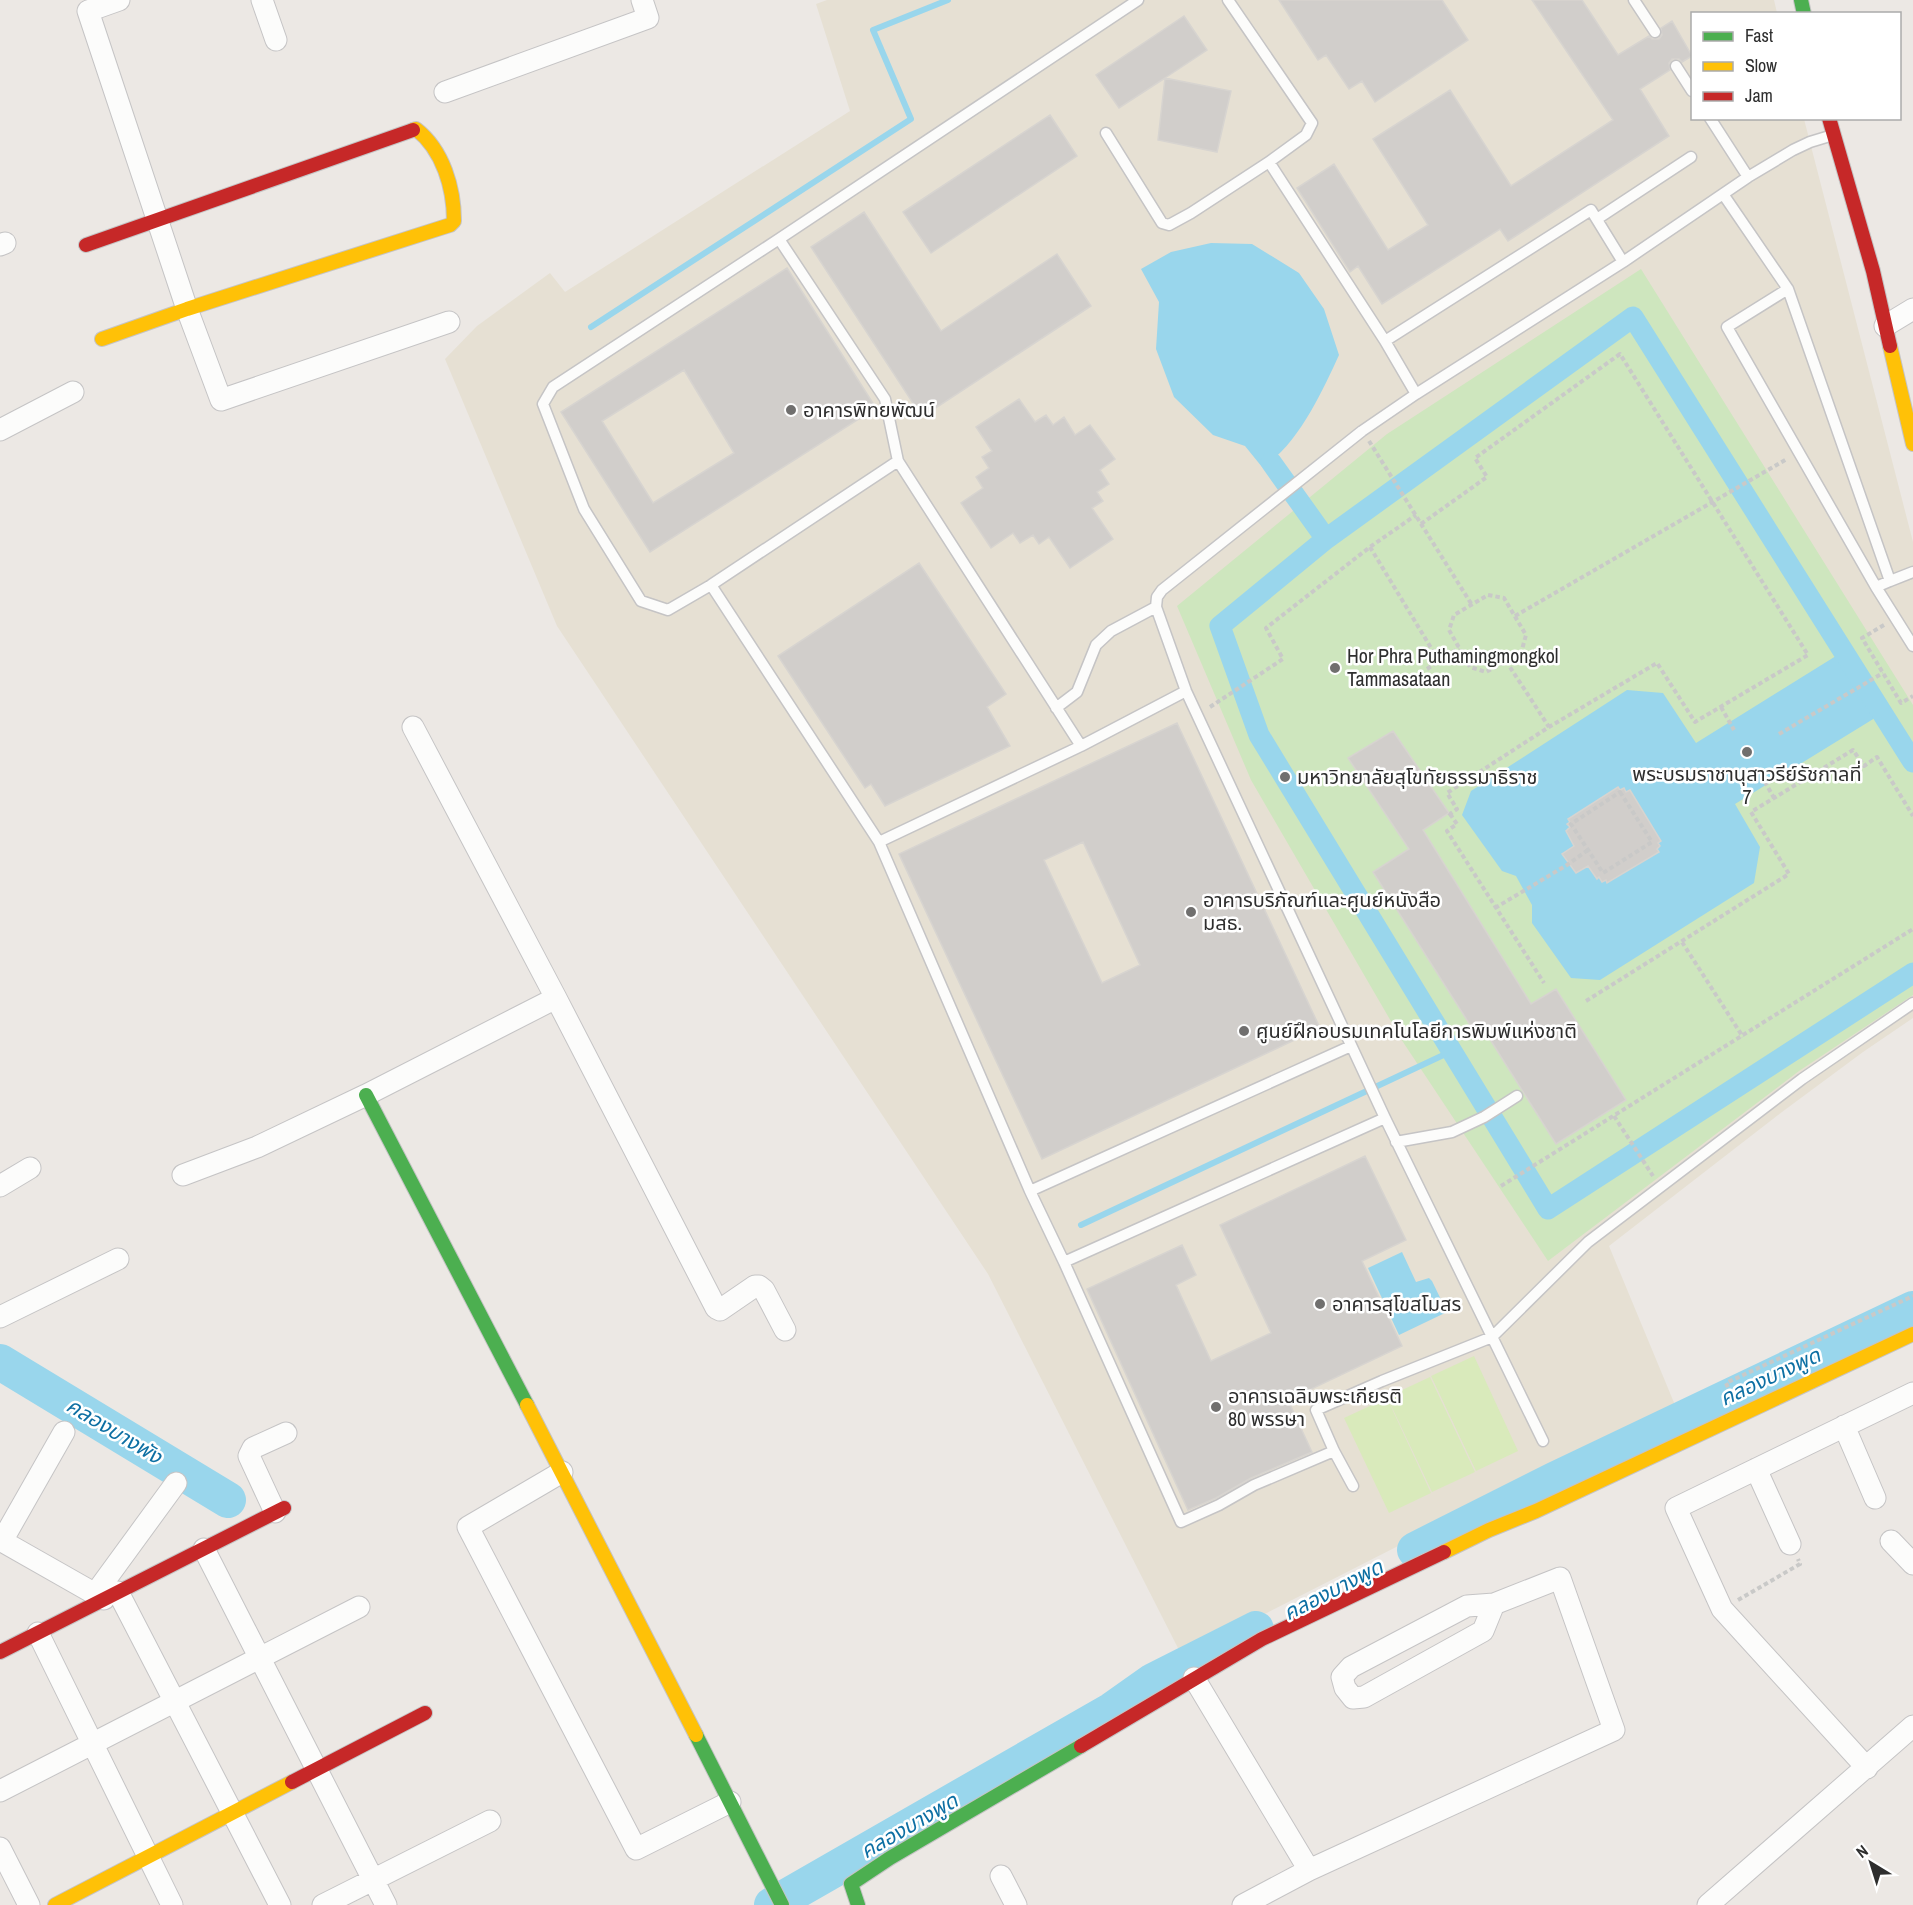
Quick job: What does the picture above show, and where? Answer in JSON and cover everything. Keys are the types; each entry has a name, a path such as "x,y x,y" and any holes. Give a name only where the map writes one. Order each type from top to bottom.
{"street":[{"path":"119,0 88,11 187,309 220,400 449,322"},
{"path":"262,0 276,40"},
{"path":"445,92 648,18 642,0"},
{"path":"1829,120 1873,271 1885,326 1909,410 1913,444"},
{"path":"86,245 416,129 427,137 435,150 447,178 454,210 454,221 450,225 187,309 102,339"},
{"path":"1885,326 1913,309"},
{"path":"0,430 73,392"},
{"path":"412,727 556,998 716,1308 720,1310 755,1286 759,1286 764,1290 785,1330"},
{"path":"183,1175 257,1147 366,1095 556,998"},
{"path":"366,1095 562,1472 782,1905"},
{"path":"0,1186 30,1168"},
{"path":"0,1317 118,1259"},
{"path":"858,1905 851,1884 890,1858 1262,1639 1489,1530 1546,1506 1913,1334"},
{"path":"1867,1768 1722,1609 1676,1508 1913,1393"},
{"path":"1844,1426 1875,1498"},
{"path":"64,1432 1,1541 106,1595 175,1702 280,1905"},
{"path":"0,1652 106,1595 280,1510 249,1456 253,1449 286,1433"},
{"path":"1756,1469 1790,1544"},
{"path":"562,1472 468,1527 636,1849 730,1802"},
{"path":"106,1595 176,1483"},
{"path":"1891,1541 1913,1564"},
{"path":"204,1549 387,1905"},
{"path":"1243,1905 1309,1870 1614,1730 1560,1578 1494,1604 1467,1606 1352,1667 1342,1677 1345,1688 1353,1698 1364,1697 1483,1631 1494,1604"},
{"path":"0,1791 359,1607"},
{"path":"38,1633 172,1905"},
{"path":"1194,1678 1309,1870"},
{"path":"54,1905 425,1713"},
{"path":"1708,1905 1913,1726"},
{"path":"323,1905 490,1821"},
{"path":"0,1848 29,1905"},
{"path":"1001,1876 1016,1905"}],"lane":[{"path":"898,461 711,585 668,610 641,601 584,509 543,404 553,387 1138,0"},
{"path":"1106,133 1162,222 1169,225 1269,162 1306,135 1312,123 1228,0"},
{"path":"1634,0 1655,32"},
{"path":"1676,66 1691,89"},
{"path":"1711,120 1748,177"},
{"path":"1543,1441 1396,1142 1186,691 1156,607 1157,597 1162,590 1307,474 1362,431 1416,394 1623,262 1748,177 1810,141 1833,135"},
{"path":"1597,219 1691,157"},
{"path":"1269,162 1385,341 1416,394"},
{"path":"1723,194 1788,289 1890,581"},
{"path":"1385,341 1591,210 1623,262"},
{"path":"779,239 885,399 898,461 1081,746"},
{"path":"1788,289 1727,327 1876,587 1913,646"},
{"path":"1876,587 1913,572"},
{"path":"711,585 879,843 1030,1191 1181,1522 1219,1506 1254,1485 1334,1451"},
{"path":"1056,708 1077,692 1096,645 1111,631 1156,607"},
{"path":"879,843 1081,746 1186,691"},
{"path":"1353,1486 1316,1410 1492,1337 1588,1242 1802,1079 1913,1003"},
{"path":"1030,1191 1351,1046"},
{"path":"1396,1142 1452,1132 1484,1117 1517,1096"},
{"path":"1064,1262 1385,1118"}],"path":[{"path":"1421,524 1486,477 1474,458 1620,354 1808,655 1695,722 1657,663 1549,727 1447,793 1457,809 1449,813 1458,824 1447,831 1544,983"},
{"path":"1362,431 1472,605"},
{"path":"1515,616 1759,477 1798,452"},
{"path":"1198,716 1283,659 1266,628 1370,547 1416,515"},
{"path":"1370,547 1439,661"},
{"path":"1488,595 1504,598 1526,635 1521,653 1486,672 1470,667 1449,630 1454,615 1472,605 1488,595"},
{"path":"1895,618 1862,638 1901,703 1913,696"},
{"path":"1427,669 1459,648"},
{"path":"1506,661 1549,727"},
{"path":"1779,734 1883,673"},
{"path":"1721,707 1734,730"},
{"path":"1586,1001 1789,874 1751,812 1853,750 1864,766 1877,757 1913,816"},
{"path":"1761,775 1774,798"},
{"path":"1620,792 1652,842 1603,873 1588,850 1571,824 1620,792"},
{"path":"1496,908 1588,850"},
{"path":"1502,1186 1913,929"},
{"path":"1682,942 1743,1037"},
{"path":"1614,1116 1645,1163"},
{"path":"1726,1383 1913,1296"},
{"path":"1722,1609 1800,1564 1790,1544"}],"shaded area":[{"name":"มหาวิทยาลัยสุโขทัยธรรมาธิราช","path":"827,0 1774,0 1777,12 1691,12 1691,120 1804,120 1913,542 1913,1018 1782,1112 1609,1246 1675,1405 1182,1656 988,1274 557,626 445,359 477,326 550,273 565,292 850,111 816,4"}],"green space":[{"path":"1641,269 1913,705 1913,995 1799,1071 1548,1261 1403,1042 1251,780 1177,606 1387,434"},
{"path":"1474,1356 1518,1451 1476,1471 1431,1376"},
{"path":"1430,1377 1475,1472 1432,1492 1387,1397"},
{"path":"1387,1398 1431,1493 1389,1513 1344,1418"}],"water":[{"path":"1211,243 1252,244 1299,273 1324,309 1339,355 1317,401 1298,432 1275,458 1262,467 1245,446 1213,435 1174,397 1156,349 1159,302 1141,269 1171,252"},
{"path":"1844,651 1883,713 1735,804 1760,847 1754,883 1600,980 1571,978 1532,923 1532,905 1516,876 1502,871 1462,815 1471,791 1627,690 1663,693 1696,743"},
{"path":"1402,1252 1416,1282 1429,1278 1447,1312 1399,1335 1368,1268"}],"building":[{"path":"1279,0 1442,0 1468,40 1375,102 1362,81 1349,89 1326,55 1318,60"},
{"path":"1532,0 1582,0 1618,55 1649,36 1652,39 1659,39 1662,35 1661,28 1672,21 1691,57 1682,62 1679,59 1672,59 1669,63 1670,70 1640,89 1669,136 1508,241 1500,229 1382,304 1358,266 1350,272 1297,188 1334,164 1388,250 1428,225 1373,139 1450,90 1511,186 1613,120"},
{"path":"1184,16 1207,50 1119,108 1096,75"},
{"path":"1165,78 1231,91 1217,152 1158,140"},
{"path":"1050,115 1077,156 931,253 903,212"},
{"path":"864,212 941,331 1057,254 1091,306 922,417 811,247"},
{"name":"อาคารพิทยพัฒน์","path":"787,268 876,408 650,552 561,412","holes":["684,370 734,453 653,503 602,421"]},
{"path":"1019,399 1035,422 1046,415 1053,425 1064,417 1075,435 1090,425 1115,459 1100,470 1109,484 1097,492 1103,501 1092,508 1113,539 1070,568 1049,537 1039,544 1033,535 1020,543 1013,533 991,548 961,503 983,488 976,477 989,468 982,457 992,451 976,427"},
{"path":"919,563 1006,694 987,707 1010,746 885,806 871,784 865,788 778,656"},
{"name":"อาคารบริภัณฑ์และศูนย์หนังสือ มสธ.","path":"1177,723 1320,1028 1042,1159 899,854","holes":["1083,842 1140,965 1102,983 1044,860"]},
{"path":"1393,731 1449,813 1423,830 1531,1004 1556,989 1626,1100 1556,1144 1486,1033 1479,1039 1373,872 1409,849 1348,758"},
{"path":"1618,787 1620,790 1624,788 1626,792 1630,790 1661,841 1658,843 1659,852 1607,883 1606,880 1602,882 1599,877 1597,879 1588,866 1576,873 1562,854 1574,846 1566,831 1570,827 1567,824 1570,822 1568,819"},
{"path":"1365,1156 1406,1240 1362,1261 1402,1346 1288,1400 1312,1452 1251,1478 1216,1498 1188,1510 1087,1289 1182,1245 1196,1275 1176,1285 1211,1361 1271,1333 1220,1225"}],"waterway":[{"path":"591,327 911,119 873,30 948,0"},
{"path":"1913,762 1633,317 1326,539 1220,626 1259,735 1548,1209 1913,973"},
{"path":"1271,462 1326,539"},
{"path":"1081,1225 1452,1051"},
{"name":"คลองบางพูด","path":"1415,1550 1554,1480 1913,1309"},
{"name":"คลองบางพัง","path":"0,1362 228,1500"},
{"name":"คลองบางพูด","path":"772,1905 1112,1710 1153,1681 1256,1629"}],"traffic: fast":[{"path":"1801,0 1804,12"},
{"path":"366,1095 527,1405"},
{"path":"696,1735 782,1905"},
{"path":"858,1905 851,1884 890,1858 1081,1746"}],"traffic: slow":[{"path":"102,339 187,309 450,225 454,221 452,196 445,170 433,148 416,129 413,130"},
{"path":"1890,346 1913,444"},
{"path":"1444,1552 1913,1334"},
{"path":"527,1405 696,1735"},
{"path":"55,1905 292,1782"}],"traffic: jam":[{"path":"1830,120 1873,271 1890,346"},
{"path":"86,245 413,130"},
{"path":"0,1652 284,1508"},
{"path":"1081,1746 1262,1639 1444,1552"},
{"path":"292,1782 425,1713"}],"place":[{"name":"อาคารพิทยพัฒน์","path":"791,410"},
{"name":"Hor Phra Puthamingmongkol Tammasataan","path":"1335,668"},
{"name":"พระบรมราชานุสาวรีย์รัชกาลที่ 7","path":"1747,752"},
{"name":"มหาวิทยาลัยสุโขทัยธรรมาธิราช","path":"1285,777"},
{"name":"อาคารบริภัณฑ์และศูนย์หนังสือ มสธ.","path":"1191,912"},
{"name":"ศูนย์ฝึกอบรมเทคโนโลยีการพิมพ์แห่งชาติ","path":"1244,1031"},
{"name":"อาคารสุโขสโมสร","path":"1320,1304"},
{"name":"อาคารเฉลิมพระเกียรติ 80 พรรษา","path":"1216,1407"}]}
